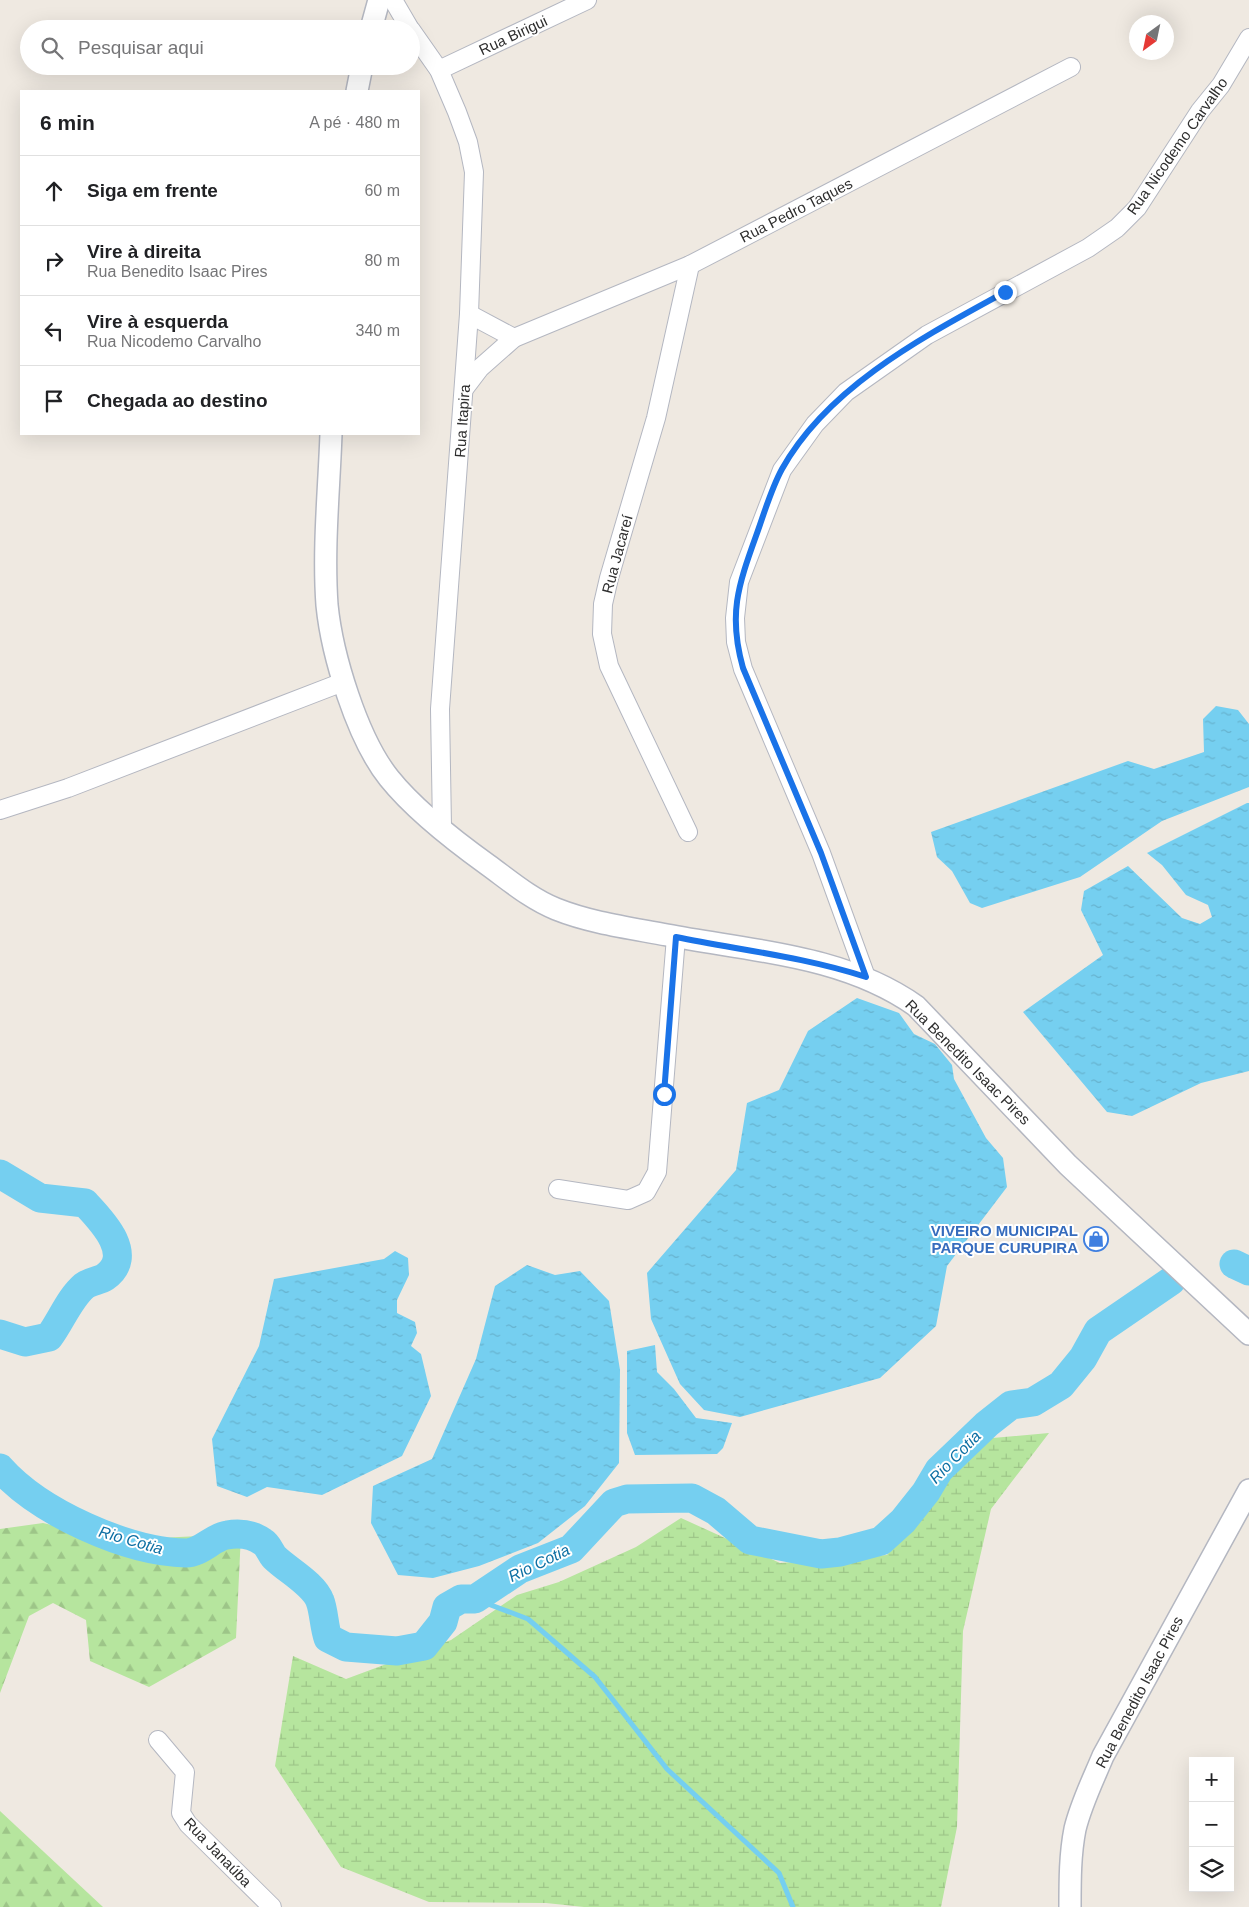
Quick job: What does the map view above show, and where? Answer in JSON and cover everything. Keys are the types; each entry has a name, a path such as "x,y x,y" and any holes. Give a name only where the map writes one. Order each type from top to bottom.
{"street":[{"path":"374,20 378,0"},
{"name":"Rua Itapira","path":"393,0 405,20"},
{"name":"Rua Birigui","path":"439,70 587,0"},
{"name":"Rua Nicodemo Carvalho","path":"866,977 821,853 743,668 736,642 735,618 739,582 782,470 815,424 846,392 927,335 1088,248 1117,228 1137,208 1200,111 1221,85 1249,38"},
{"name":"Rua Itapira","path":"420,42 439,70 468,142 474,172 469,314 440,709 442,827"},
{"path":"1221,85 1249,60"},
{"name":"Rua Pedro Taques","path":"464,388 480,368 514,338 690,265 1071,67"},
{"path":"357,90 360,75"},
{"name":"Rua Jacareí","path":"688,832 609,666 602,634 604,604 609,578 656,418 690,265"},
{"path":"469,314 514,338"},
{"name":"Rua Benedito Isaac Pires","path":"331,435 326,556 328,606 343,682 360,725 388,777 442,827 496,871 530,895 554,908 585,918 835,967 866,977 891,988 916,1006 1068,1165 1249,1334"},
{"path":"0,810 68,788 343,682"},
{"path":"558,1189 628,1200 646,1192 657,1172 676,937"},
{"name":"Rua Benedito Isaac Pires","path":"1070,1907 1070,1879 1076,1829 1103,1756 1249,1490"},
{"name":"Rua Janaúba","path":"158,1740 185,1772 181,1813 188,1824 272,1907"}],"green space":[{"path":"1049,1433 991,1509 963,1631 957,1827 941,1907 584,1907 546,1903 429,1902 341,1867 275,1766 293,1656 346,1679 451,1640 517,1595 559,1582 636,1547 681,1518 780,1563 887,1555 970,1440"},
{"path":"43,1523 117,1540 241,1534 236,1638 149,1687 90,1661 86,1620 53,1603 29,1616 0,1693 0,1529"},
{"path":"0,1811 103,1907 0,1907"}],"water":[{"path":"1216,706 1238,710 1249,724 1249,787 1162,821 1080,877 982,908 970,903 952,871 937,857 931,832 1128,761 1154,769 1204,752 1203,719"},
{"path":"1249,803 1249,1071 1201,1083 1132,1116 1107,1112 1023,1012 1103,955 1081,910 1084,891 1128,866 1182,918 1200,924 1212,917 1208,905 1186,895 1162,865 1147,853"},
{"path":"857,998 899,1013 914,1034 935,1044 952,1065 954,1079 986,1138 1003,1158 1007,1187 947,1266 936,1326 880,1378 740,1417 704,1410 680,1384 651,1319 647,1273 736,1170 747,1103 779,1090 808,1031"},
{"path":"395,1251 408,1258 409,1275 397,1300 397,1313 415,1322 417,1333 411,1346 421,1354 431,1396 402,1456 322,1495 267,1487 247,1497 217,1486 212,1439 259,1346 274,1279 384,1259"},
{"path":"527,1265 555,1275 580,1271 609,1301 620,1370 619,1463 585,1506 538,1543 479,1566 433,1578 398,1575 371,1523 373,1486 432,1459 476,1359 495,1286"},
{"path":"655,1345 657,1372 674,1389 696,1418 732,1423 723,1448 717,1454 635,1455 627,1433 627,1351"}],"waterway":[{"name":"Rio Cotia","path":"0,1174 40,1198 85,1203 107,1228 117,1248 117,1259 114,1268 105,1277 86,1284 79,1291 49,1337 25,1342 0,1334"},
{"name":"Rio Cotia","path":"1234,1264 1249,1271"},
{"name":"Rio Cotia","path":"0,1468 37,1500 60,1514 86,1527 138,1545 163,1551 186,1553 197,1550 227,1535 241,1534 259,1539 265,1543 279,1562 306,1583 317,1595 328,1638 346,1647 397,1651 424,1646 443,1622 447,1607 461,1599 475,1599 520,1569 571,1549 614,1503 627,1499 692,1498 716,1511 750,1540 821,1554 840,1552 881,1541 903,1521 926,1492 939,1470 987,1424 1011,1405 1033,1402 1061,1385 1083,1358 1098,1331 1171,1281"},
{"path":"475,1599 528,1619 595,1677 667,1769 779,1873 793,1907"}],"place":[{"name":"VIVEIRO MUNICIPAL PARQUE CURUPIRA","path":"1096,1239"}],"route":[{"path":"664,1094 676,937 770,953 835,967 866,977 821,853 743,668 736,642 735,618 739,582 782,470 815,424 846,392 927,335 1005,292"}]}
